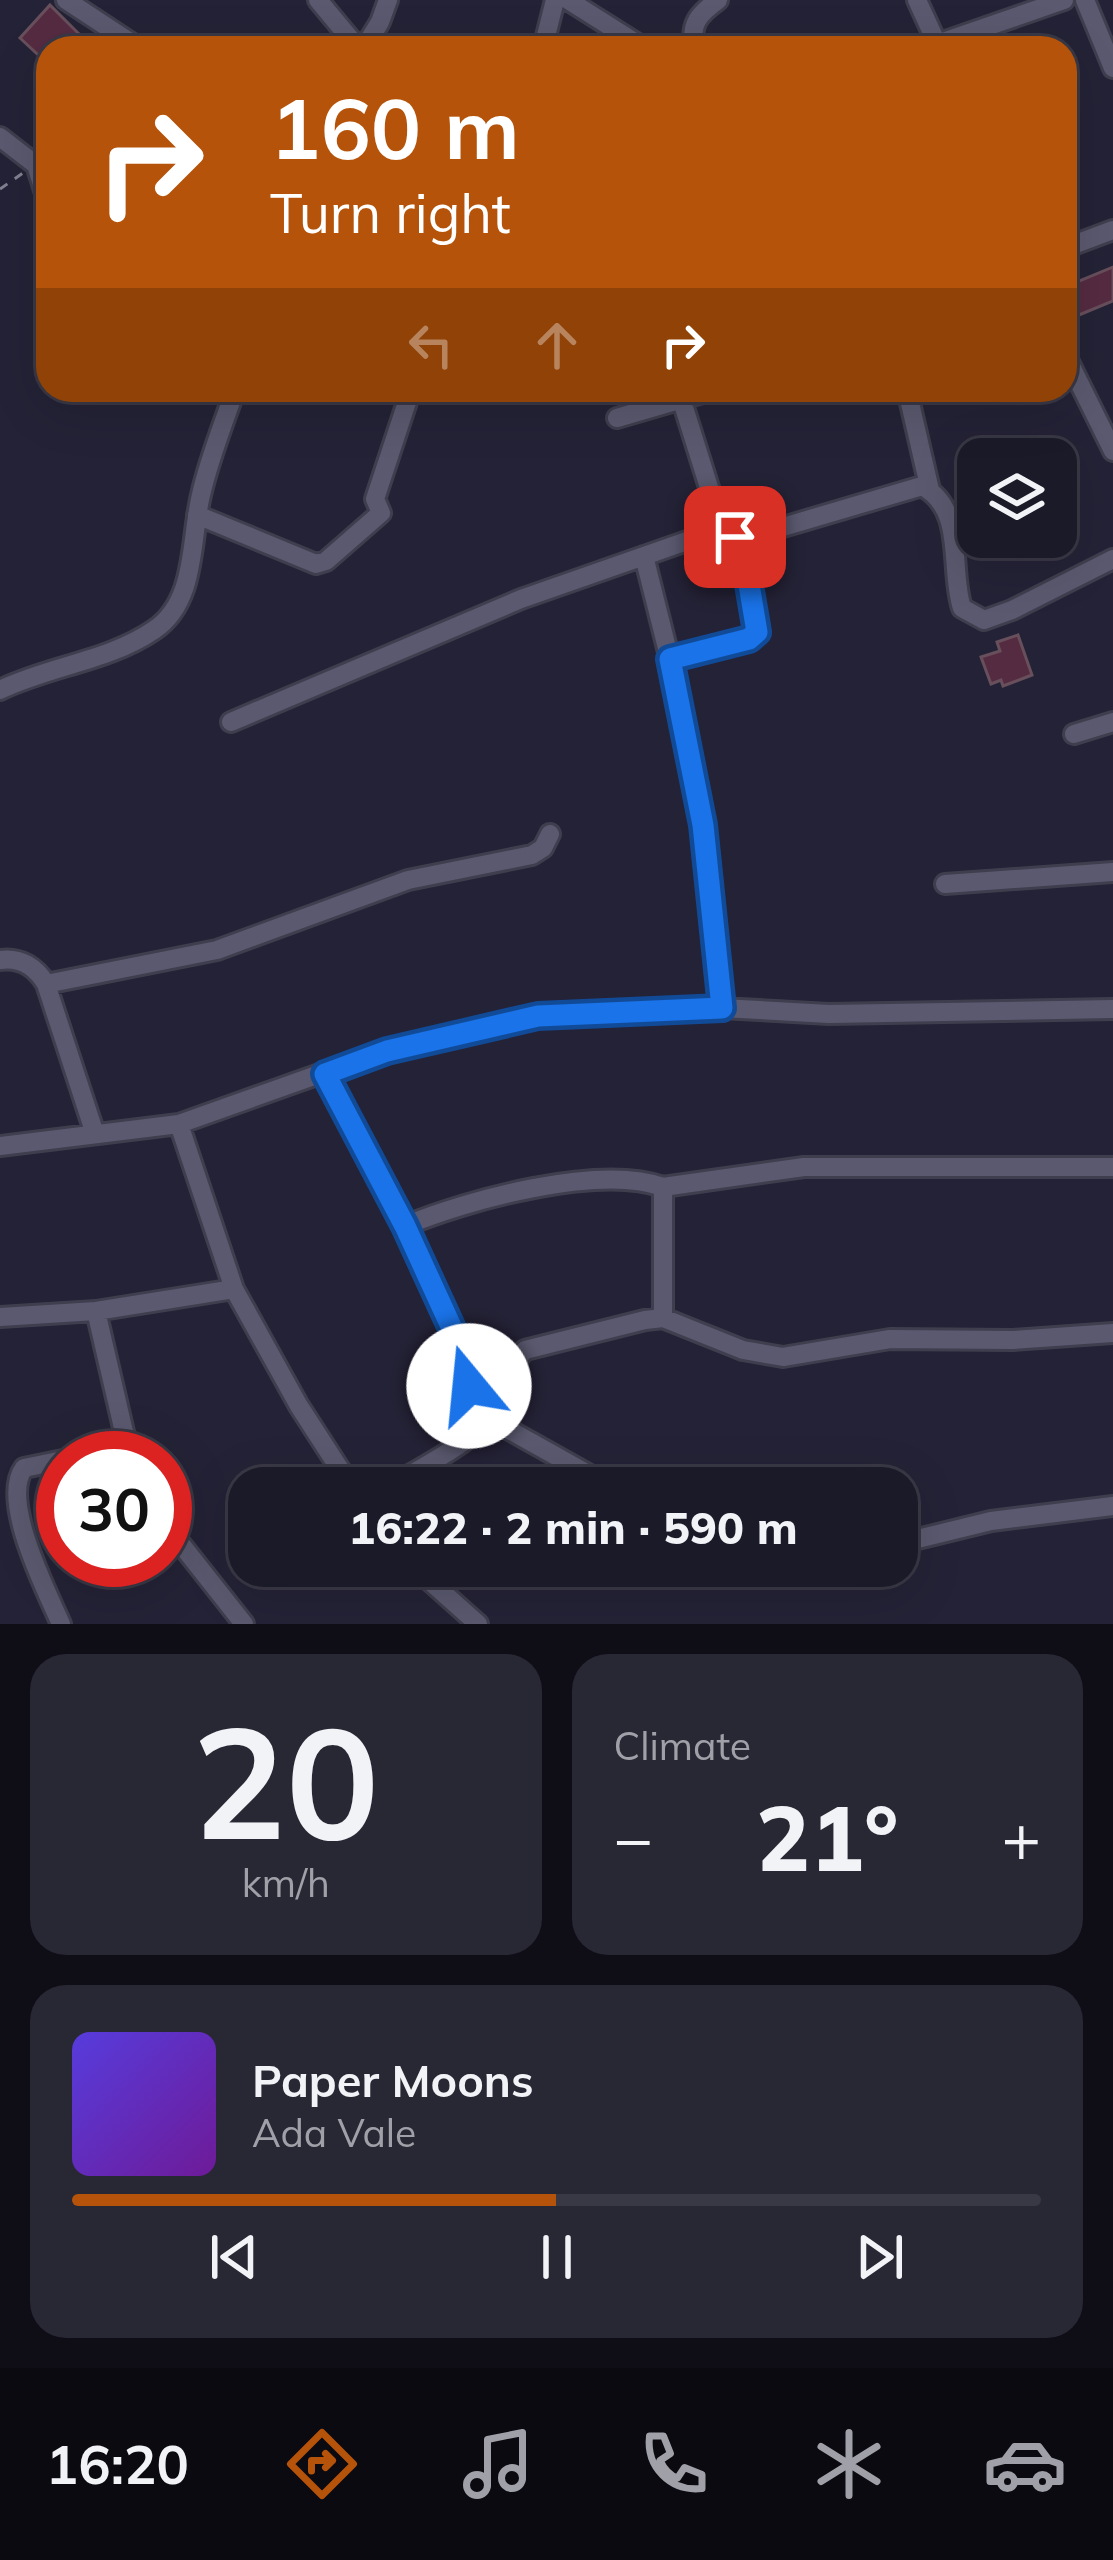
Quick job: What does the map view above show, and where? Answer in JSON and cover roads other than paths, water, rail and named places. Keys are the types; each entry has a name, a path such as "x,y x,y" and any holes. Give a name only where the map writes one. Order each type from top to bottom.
{"street":[{"path":"66,0 122,36"},
{"path":"318,0 350,36"},
{"path":"370,36 388,0"},
{"path":"546,36 555,0"},
{"path":"568,0 625,36"},
{"path":"692,36 698,15 718,0"},
{"path":"917,0 933,36"},
{"path":"965,36 1064,0"},
{"path":"1085,0 1113,68"},
{"path":"0,137 36,165"},
{"path":"1077,244 1113,230"},
{"path":"1077,378 1113,451"},
{"path":"0,690 25,677 104,654 152,632 171,616 189,570 206,477 231,402"},
{"path":"197,515 316,564 326,561 381,513 375,499 407,402"},
{"path":"617,418 678,402"},
{"path":"670,659 749,639 757,632 732,532 682,402"},
{"path":"910,402 930,490 945,507 954,541 962,608 976,618 994,618 1113,559"},
{"path":"231,722 521,599 644,556 912,486 930,490"},
{"path":"644,556 670,659 707,852 722,1008"},
{"path":"1073,734 1113,722"},
{"path":"46,984 217,950 372,891 532,855 543,848 550,834"},
{"path":"945,884 1113,872"},
{"path":"0,960 16,959 30,966 46,984 94,1134"},
{"path":"0,1146 179,1124 387,1051 538,1016 722,1008 829,1014 1113,1009"},
{"path":"325,1074 405,1226 460,1346 469,1386 488,1418 576,1467"},
{"path":"179,1124 234,1289 338,1467"},
{"path":"405,1226 502,1196 573,1181 612,1178 663,1187 804,1167 1113,1167"},
{"path":"663,1187 663,1318"},
{"path":"0,1317 96,1311 234,1289"},
{"path":"96,1311 123,1431"},
{"path":"421,1467 457,1445 502,1403 506,1378 525,1350 663,1318 743,1350 783,1357 890,1339 1013,1340 1113,1333"},
{"path":"36,1465 24,1468 15,1487 36,1557"},
{"path":"918,1539 991,1521 1113,1506"},
{"path":"192,1558 244,1624"},
{"path":"47,1587 61,1624"},
{"path":"437,1587 478,1624"}]}
